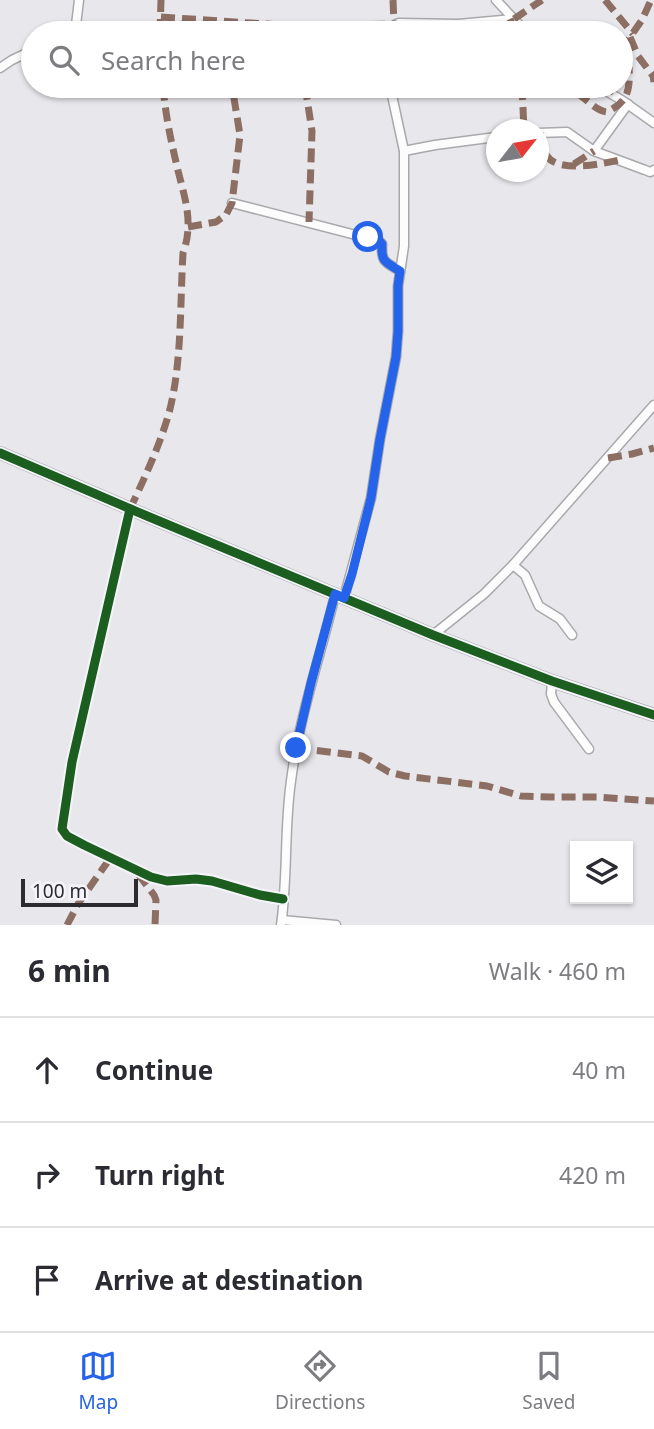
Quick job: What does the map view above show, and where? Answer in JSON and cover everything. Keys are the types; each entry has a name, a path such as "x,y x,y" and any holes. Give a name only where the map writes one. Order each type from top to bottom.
{"street":[{"path":"76,21 79,0"},
{"path":"496,0 514,19"},
{"path":"492,21 514,19"},
{"path":"1,68 21,56"},
{"path":"336,925 282,923 289,793 311,683 340,596 352,574 371,498 396,357 398,286 404,246 404,151 393,98"},
{"path":"618,98 654,123"},
{"path":"594,151 628,104"},
{"path":"549,133 568,132 594,151 650,172 654,170"},
{"path":"404,151 486,138"},
{"path":"232,203 379,241 382,244 383,259 400,271"},
{"path":"433,635 484,594 513,565 654,405"},
{"path":"0,453 433,635 552,681 654,715"},
{"path":"130,509 72,762 62,829 67,836 151,877 167,881 212,881 283,899"},
{"path":"513,565 525,575 539,606 560,619 572,635"},
{"path":"552,681 551,694 554,702 589,749"}],"marked path":[{"path":"160,21 161,0"},
{"path":"393,0 394,21"},
{"path":"514,19 542,0"},
{"path":"605,0 622,21"},
{"path":"633,33 651,0"},
{"path":"161,17 221,21"},
{"path":"633,44 654,82"},
{"path":"130,509 166,422 174,390 179,351 183,253 188,218 164,98"},
{"path":"188,227 216,222 226,215 232,203 240,135 234,98"},
{"path":"307,98 312,131 309,222"},
{"path":"523,98 524,119"},
{"path":"585,98 607,112 625,98"},
{"path":"574,164 594,151"},
{"path":"549,158 570,166 619,160"},
{"path":"608,458 654,448"},
{"path":"296,748 362,756 389,772 487,786 521,796 654,801"},
{"path":"67,925 78,904 111,857"},
{"path":"138,874 156,900 155,925"}],"cycle path":[{"path":"0,453 433,635 552,681 654,715"},
{"path":"130,509 72,762 62,829 67,836 151,877 167,881 212,881 283,899"}],"route":[{"path":"296,748 335,594 344,598 364,529 396,357 400,271 383,259 382,244 368,237"}]}
